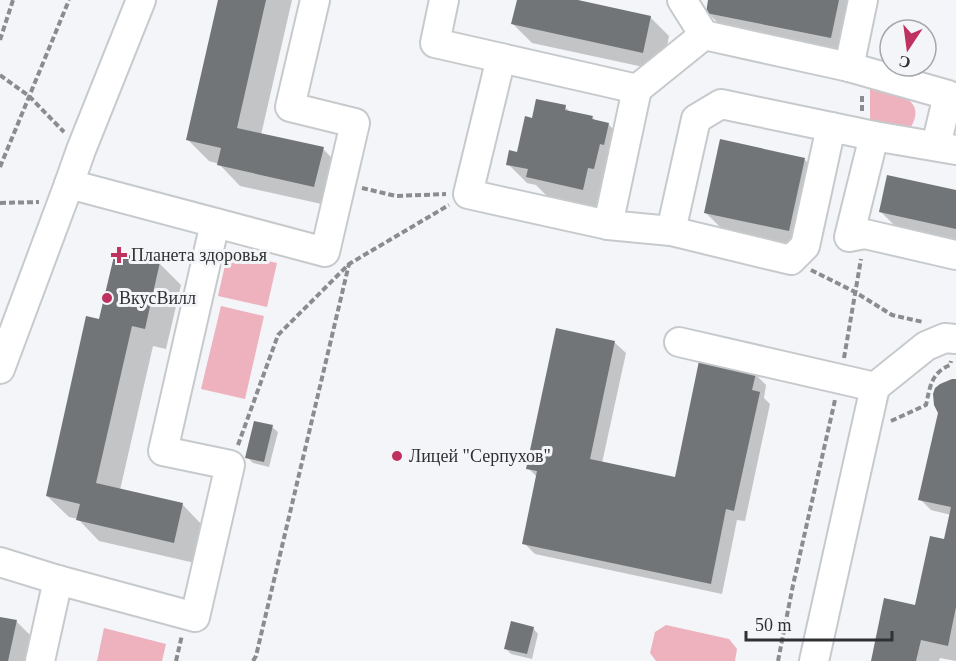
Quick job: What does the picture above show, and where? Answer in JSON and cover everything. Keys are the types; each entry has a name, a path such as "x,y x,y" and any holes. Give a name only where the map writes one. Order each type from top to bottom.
{"lane":[{"path":"0,369 81,150 141,0"},
{"path":"66,192 215,223 326,252 355,123 290,107 315,0"},
{"path":"444,0 435,42 637,89"},
{"path":"671,231 696,119 721,104 946,148 948,95 855,69 704,35 682,0"},
{"path":"855,69 863,0"},
{"path":"608,225 637,89 704,35"},
{"path":"501,58 468,194 608,225 671,231 798,253 857,236 956,255"},
{"path":"798,253 831,127"},
{"path":"857,236 868,134"},
{"path":"0,562 195,617 230,465 164,451 215,223"},
{"path":"814,661 875,387 926,346 945,338 953,352"},
{"path":"679,342 875,387"},
{"path":"40,661 58,580"}],"path":[{"path":"0,40 13,0"},
{"path":"0,167 69,0"},
{"path":"855,69 868,134"},
{"path":"0,75 29,96 81,150"},
{"path":"341,183 396,196 468,194"},
{"path":"0,203 66,192"},
{"path":"230,465 278,335 350,264 468,194"},
{"path":"778,661 795,574 840,379 855,292 857,236"},
{"path":"798,253 892,315 924,322"},
{"path":"253,661 350,264"},
{"path":"889,422 926,405 932,382 953,352"}],"shaded area":[{"path":"870,86 898,94 912,103 915,118 910,129 870,128"},
{"path":"228,252 277,263 267,307 218,296"},
{"path":"221,306 264,316 245,399 201,389"},
{"path":"666,625 729,639 737,649 735,661 656,661 650,653 655,632"},
{"path":"104,628 166,644 162,661 97,661"}],"building":[{"path":"218,0 266,0 237,128 324,147 314,187 217,165 221,148 186,140"},
{"path":"517,0 578,0 651,16 643,53 511,24"},
{"path":"708,0 839,0 831,38 706,13"},
{"path":"536,99 566,105 565,110 593,116 592,119 609,123 604,145 600,144 594,169 588,168 583,190 526,177 528,169 506,165 509,150 517,152 525,116 532,118"},
{"path":"720,139 805,158 789,231 704,213"},
{"path":"887,175 956,190 956,229 879,212"},
{"path":"115,252 160,262 145,329 132,326 96,483 183,503 174,543 76,520 80,504 46,496 86,316 99,319"},
{"path":"556,328 615,341 590,459 675,477 699,361 756,373 752,390 760,392 734,511 726,509 711,584 522,544 537,471 526,469"},
{"path":"956,379 956,607 948,646 921,640 916,661 871,661 884,598 915,605 930,536 944,539 951,507 918,500 938,413 934,405 933,394 935,388 940,384"},
{"path":"254,421 273,425 264,462 245,458"},
{"path":"0,617 17,620 8,661 0,661"},
{"path":"511,621 534,627 527,654 504,649"}],"place":[{"name":"Планета здоровья","path":"119,255"},
{"name":"ВкусВилл","path":"107,298"},
{"name":"Лицей \"Серпухов\"","path":"397,456"}]}
